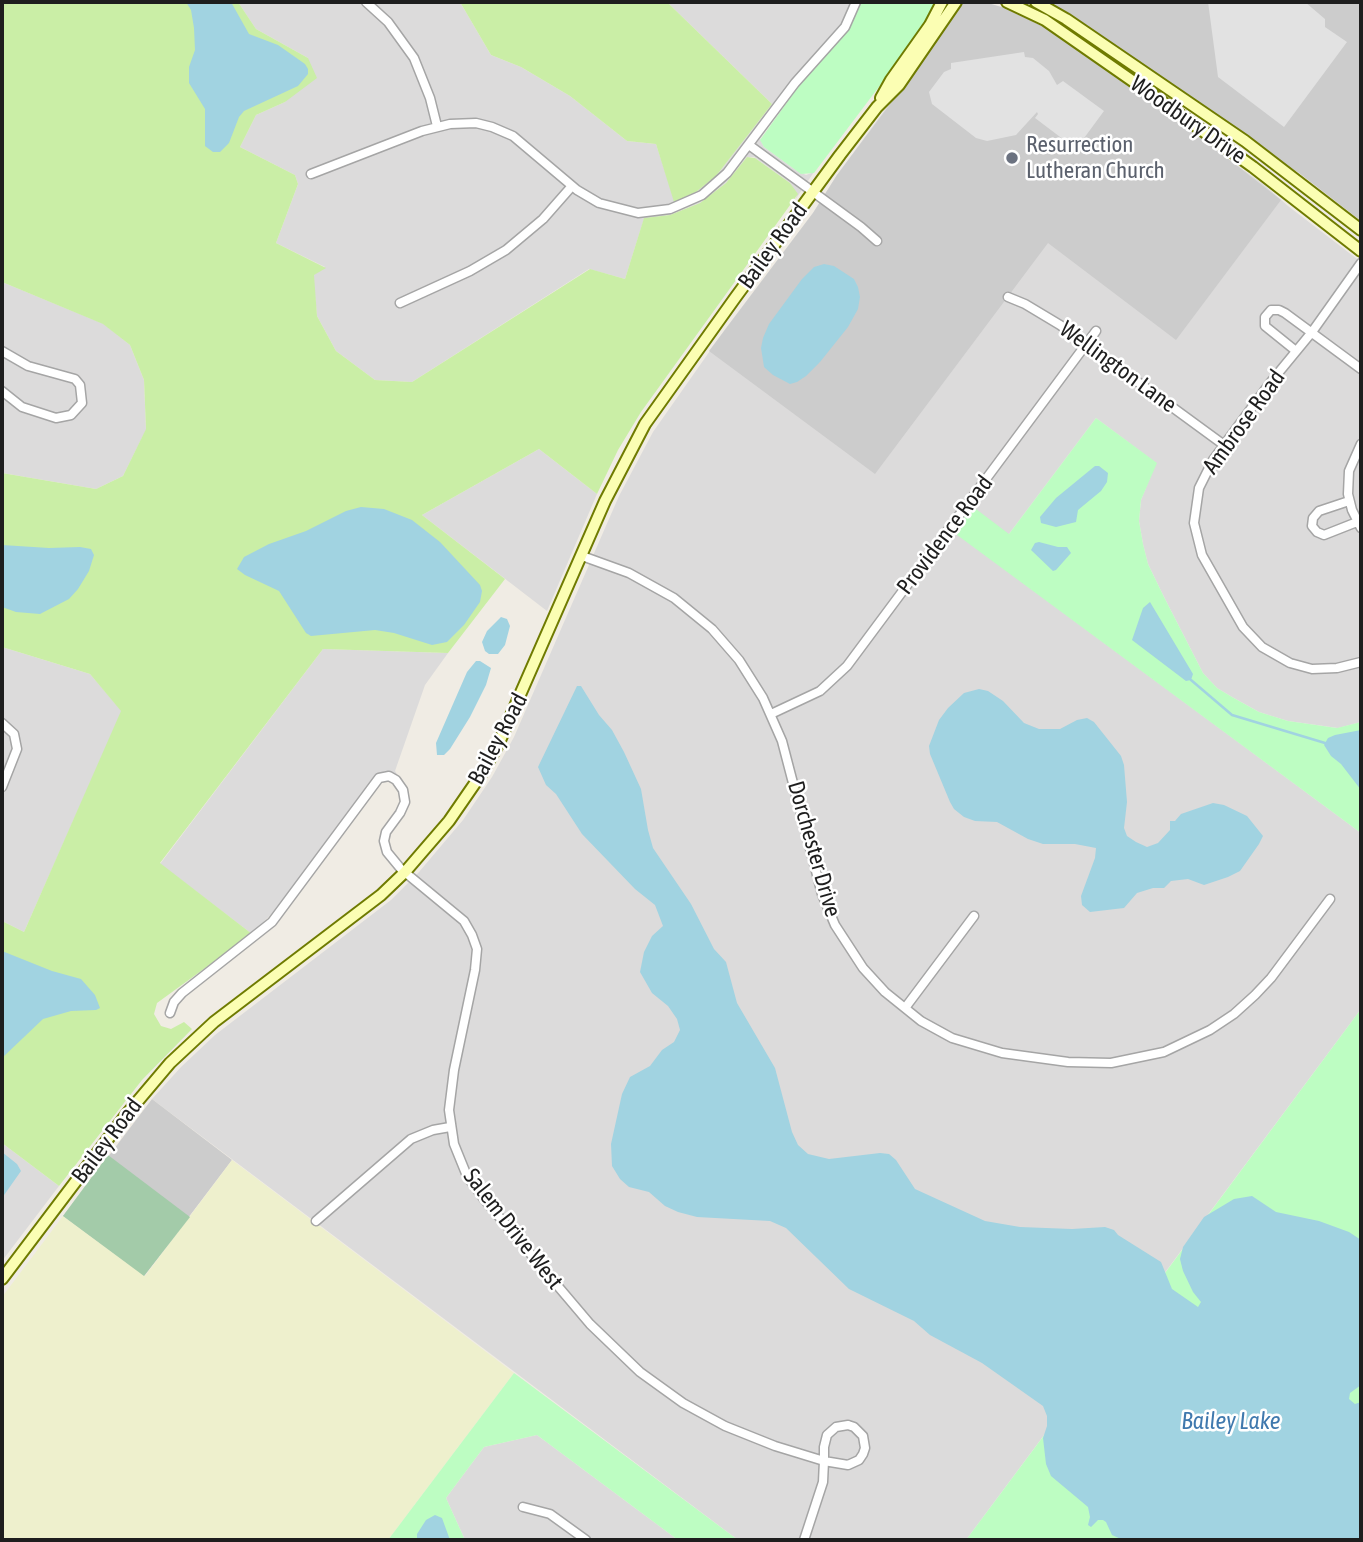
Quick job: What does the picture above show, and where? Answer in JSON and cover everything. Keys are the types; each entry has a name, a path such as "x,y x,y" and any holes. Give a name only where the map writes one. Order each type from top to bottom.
{"main road":[{"name":"Bailey Road","path":"877,107 891,79 930,25 942,2"},
{"name":"Bailey Road","path":"2,1279 126,1115 170,1063 214,1022 366,907 405,872 449,821 488,763 515,709 613,484 645,424 813,191 877,107 898,85 956,2"},
{"name":"Woodbury Drive","path":"1007,2 1045,20 1157,98 1253,167 1361,251"},
{"name":"Woodbury Drive","path":"1036,2 1066,19 1227,128 1361,230"}],"street":[{"path":"366,2 388,22 414,58 430,97 437,126"},
{"path":"311,174 389,142 437,126 467,123 500,130 519,140 572,186 594,200 616,209 638,213 663,211 689,202 717,184 807,68 845,27 856,2"},
{"path":"749,145 877,241"},
{"path":"400,303 498,255 533,228 572,186"},
{"name":"Ambrose Road","path":"1361,263 1312,332 1224,444 1202,478 1194,523 1202,555 1243,627 1254,640 1270,653 1300,666 1337,668 1361,662"},
{"name":"Wellington Lane","path":"1008,298 1046,316 1224,444"},
{"path":"1296,351 1268,330 1264,321 1268,313 1282,311 1361,369"},
{"name":"Providence Road","path":"771,714 820,691 847,666 1096,331"},
{"path":"2,351 28,366 75,379 82,394 82,403 71,415 56,418 22,407 2,391"},
{"path":"1349,500 1319,511 1313,518 1312,526 1317,533 1324,535 1359,525 1349,500 1349,471 1361,444"},
{"name":"Dorchester Drive","path":"582,556 617,568 674,598 712,629 739,660 771,714 788,757 816,874 835,925 863,968 885,992 921,1021 953,1038 980,1048 1018,1056 1096,1063 1164,1052 1210,1030 1234,1014 1255,995 1271,978 1330,899"},
{"path":"2,723 14,734 17,749 2,788"},
{"name":"Salem Drive West","path":"170,1013 174,1002 182,993 269,926 377,780 384,776 392,777 402,787 405,802 387,829 384,841 391,858 458,915 468,928 477,949 449,1097 450,1127 461,1164 475,1188 590,1324 618,1353 668,1393 725,1426 768,1444 824,1461 848,1465 859,1460 865,1448 865,1441 859,1431 848,1425 831,1430 825,1441 824,1461"},
{"path":"905,1009 974,916"},
{"path":"316,1221 411,1139 433,1130 450,1127"},
{"path":"804,1540 823,1482 824,1461"},
{"path":"523,1507 550,1514 586,1540"}],"shaded area":[{"path":"238,2 460,2 491,55 521,67 570,96 627,141 656,144 675,202 696,192 716,176 772,104 667,2 861,2 848,31 803,80 760,139 764,147 797,171 806,175 814,172 795,200 797,195 790,183 754,157 747,157 726,183 700,203 670,215 644,219 625,279 589,269 412,382 375,380 336,351 317,316 313,275 325,267 276,243 298,184 295,175 240,147 256,115 285,102 308,58 256,29"},
{"path":"963,2 984,2 1001,7 1051,30 1213,147 1281,200 1176,340 1048,243 875,474 709,351 813,213 837,175"},
{"path":"964,2 984,2 1009,9 1053,32 1263,184 1361,262 1361,722 1338,728 1288,721 1259,712 1232,697 1217,688 1203,673 1148,564 1143,544 1139,521 1141,500 1156,463 1096,418 1009,534 953,531 1361,833 1361,1009 966,1540 738,1540 152,1099 215,1035 391,900 463,820 492,777 514,737 619,496 653,432"},
{"path":"1036,2 1361,2 1361,221 1299,173 1245,141"},
{"path":"1208,2 1305,2 1325,19 1325,27 1347,42 1284,127 1218,77"},
{"path":"1024,52 1025,57 1033,58 1049,71 1057,85 1063,81 1104,111 1076,149 1035,118 1037,112 1016,135 987,141 976,138 932,104 929,92 944,72 951,69 951,63"},
{"path":"2,282 104,324 130,345 144,380 146,430 123,476 96,489 2,473"},
{"path":"539,449 597,494 547,611 422,515"},
{"path":"2,647 90,674 122,711 24,932 2,921"},
{"path":"323,649 448,653 425,685 395,771 397,774 385,771 374,777 278,907 252,934 160,864"},
{"path":"152,1099 232,1160 144,1276 63,1216"},
{"path":"2,1143 59,1186 2,1261"},
{"path":"537,1435 678,1540 465,1540 446,1498 484,1447"}],"green space":[{"path":"2,2 238,2 256,29 308,58 317,78 285,102 256,115 240,147 295,175 298,184 276,243 326,268 314,275 317,316 336,351 375,380 412,382 590,269 625,279 644,218 670,215 700,203 726,183 747,157 755,158 790,183 798,194 641,412 618,450 597,494 539,449 422,515 505,579 448,653 323,649 160,863 252,934 157,1003 154,1014 161,1026 171,1029 184,1022 192,1029 142,1080 59,1186 2,1143 2,921 24,932 121,711 90,674 2,647 2,473 96,489 123,476 146,429 144,380 130,345 103,324 2,282"},
{"path":"460,2 667,2 772,104 716,176 696,192 674,202 656,144 627,141 570,96 521,67 491,55"},
{"path":"861,2 939,2 930,19 814,173 801,174 764,147 760,140 803,80 848,31"},
{"path":"1096,418 1157,463 1141,500 1139,521 1143,544 1148,564 1203,673 1217,688 1232,697 1259,712 1288,721 1337,728 1361,722 1361,833 953,532 972,506 1009,534"},
{"path":"1361,1009 1361,1540 966,1540 1165,1273"},
{"path":"108,1155 190,1217 144,1276 63,1216"},
{"path":"232,1160 514,1373 388,1540 2,1540 2,1297 63,1216 145,1276"},
{"path":"514,1373 738,1540 678,1540 537,1435 484,1447 446,1498 465,1540 388,1540"}],"water":[{"path":"186,2 231,2 249,34 278,45 308,69 308,74 298,86 244,111 229,143 220,152 213,152 205,146 205,109 189,83 189,67 195,50 191,10"},
{"path":"824,264 834,266 854,279 860,297 858,309 848,327 820,362 806,376 790,384 764,367 761,348 763,338 769,324 802,279 814,267"},
{"path":"1095,466 1108,473 1107,482 1101,491 1078,510 1076,522 1056,527 1041,523 1040,517 1056,498"},
{"path":"361,507 384,509 412,520 440,542 480,585 480,602 464,625 447,642 432,645 375,630 311,636 306,633 279,591 237,569 244,557 269,544"},
{"path":"1035,543 1067,547 1071,553 1053,571 1031,550"},
{"path":"2,545 80,547 91,549 94,555 89,571 69,599 40,614 16,612 2,607"},
{"path":"1150,602 1193,674 1191,680 1186,681 1132,640 1143,608"},
{"path":"501,617 507,619 510,626 505,645 498,654 489,654 482,642 487,631"},
{"path":"476,661 491,668 486,685 450,749 444,755 437,755 436,743 467,672"},
{"name":"Bailey Lake","path":"577,686 581,686 624,752 641,789 653,848 691,904 714,949 726,962 737,1003 775,1068 792,1132 798,1145 808,1154 829,1159 889,1154 915,1189 985,1221 1020,1227 1105,1227 1114,1230 1161,1262 1172,1289 1198,1307 1201,1302 1193,1292 1180,1259 1183,1247 1204,1217 1234,1199 1252,1196 1276,1212 1319,1221 1349,1232 1361,1240 1361,1385 1350,1393 1349,1399 1355,1404 1361,1402 1361,1540 1123,1540 1112,1535 1103,1520 1098,1520 1091,1527 1088,1525 1088,1507 1051,1476 1046,1464 1043,1438 1047,1416 1043,1406 982,1363 930,1335 914,1321 849,1289 786,1228 770,1221 697,1217 678,1212 665,1206 649,1192 629,1187 620,1179 612,1166 611,1144 622,1094 630,1077 650,1066 662,1050 674,1042 680,1030 677,1019 668,1006 652,993 640,972 644,952 652,936 663,926 655,905 635,889 582,834 556,794 546,785 538,767"},
{"path":"979,689 988,691 1003,701 1024,723 1039,729 1060,729 1087,718 1094,722 1121,756 1127,802 1124,828 1127,836 1136,842 1147,847 1158,843 1170,830 1170,821 1175,821 1181,814 1213,803 1247,816 1263,836 1259,844 1240,871 1228,877 1204,885 1188,879 1171,881 1164,888 1137,893 1124,908 1090,912 1082,905 1081,896 1096,848 1075,844 1043,844 997,822 975,821 964,817 950,802 929,746 939,720 948,708 964,693"},
{"path":"1361,730 1361,790 1324,745 1328,738 1335,735"},
{"path":"2,951 52,971 81,979 95,995 100,1008 71,1011 43,1019 2,1058"},
{"path":"2,1152 17,1164 21,1171 2,1198"},
{"path":"435,1515 442,1518 450,1540 417,1540 417,1534 426,1520"}],"waterway":[{"path":"1191,680 1232,715 1325,743"}],"place":[{"name":"Resurrection Lutheran Church","path":"1012,158"}]}
